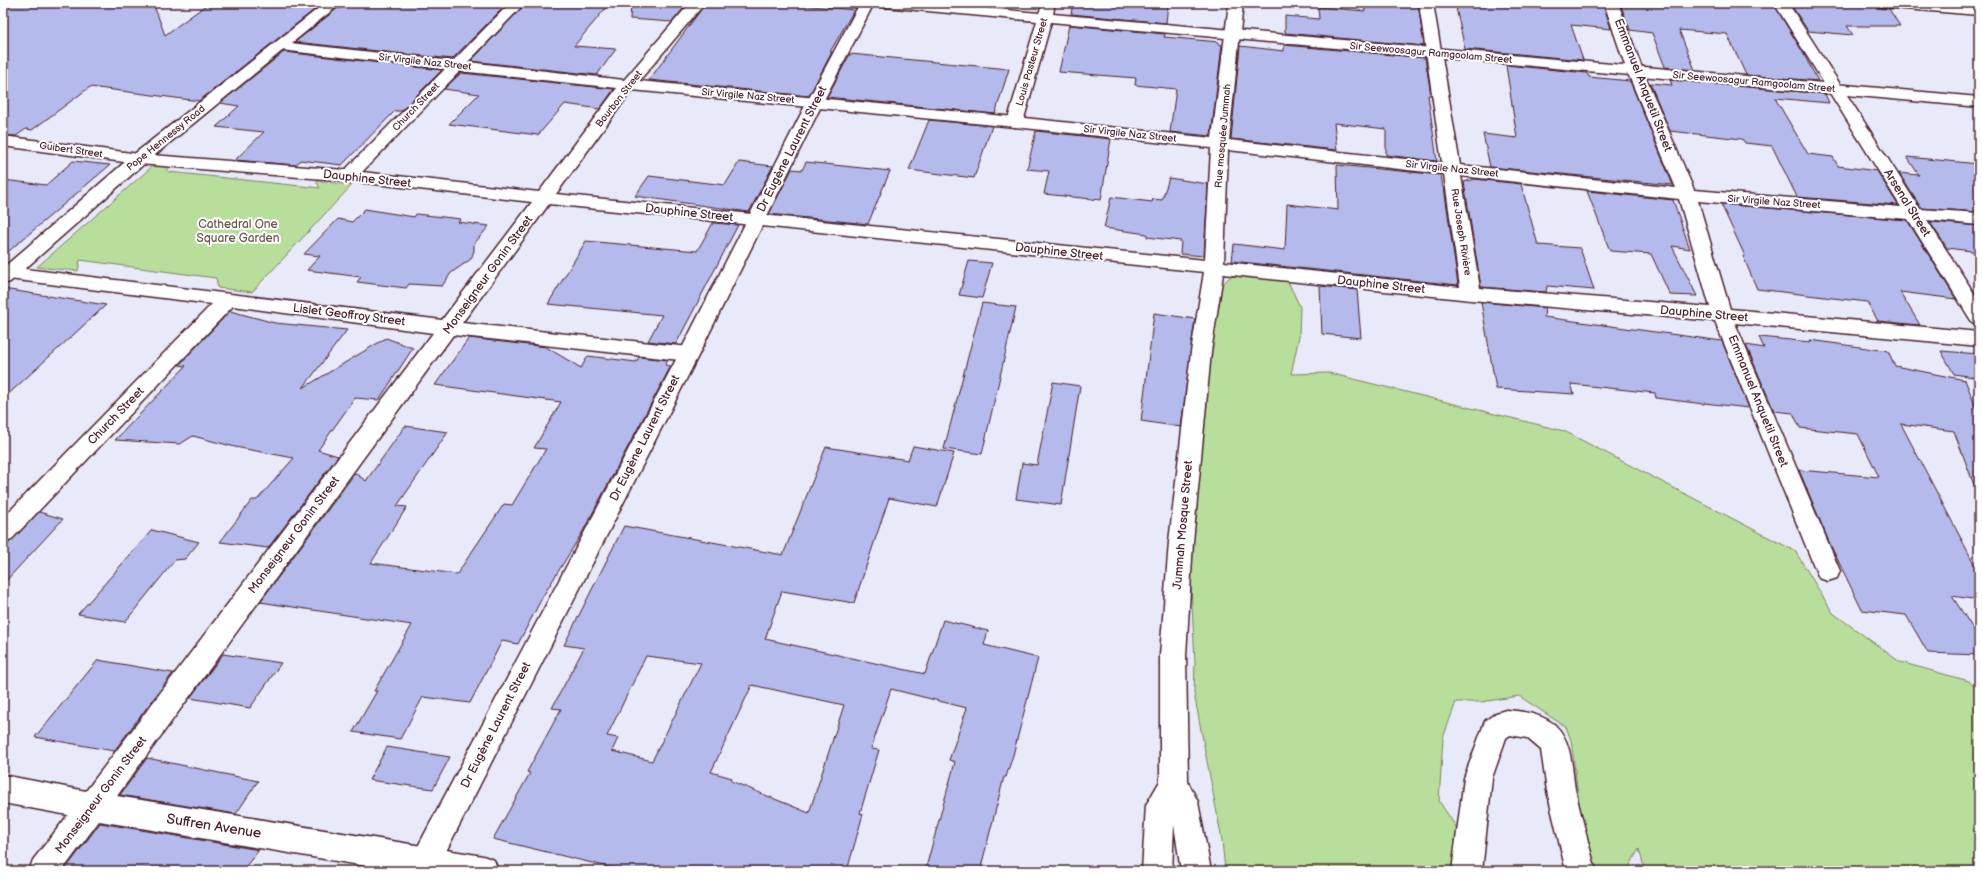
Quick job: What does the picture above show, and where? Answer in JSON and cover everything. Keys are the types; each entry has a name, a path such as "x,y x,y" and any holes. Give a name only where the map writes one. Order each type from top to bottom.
{"street":[{"name":"Pope Hennessy Road","path":"6,276 139,159 334,3"},
{"name":"Church Street","path":"349,176 518,3"},
{"name":"Bourbon Street","path":"544,198 628,85 698,3"},
{"name":"Dr Eugène Laurent Street","path":"423,866 689,354 755,220 867,3"},
{"name":"Sir Seewoosagur Ramgoolam Street","path":"884,3 1048,10 1233,35 1979,102"},
{"name":"Rue mosquée Jummah","path":"1214,268 1220,145 1236,3"},
{"name":"Rue Joseph Rivière","path":"1426,3 1435,53 1451,169 1471,294"},
{"name":"Emmanuel Anquetil Street","path":"1611,3 1623,33 1635,71 1687,195 1722,315 1828,571"},
{"name":"Arsenal Street","path":"1781,3 1979,317"},
{"path":"1880,3 1979,11"},
{"name":"Louis Pasteur Street","path":"1015,122 1048,10"},
{"name":"Sir Virgile Naz Street","path":"281,46 628,85 1015,122 1687,195 1979,219"},
{"name":"Guibert Street","path":"3,141 139,159"},
{"name":"Dauphine Street","path":"139,159 349,176 544,198 1471,294 1722,315 1979,339"},
{"name":"Monseigneur Gonin Street","path":"44,871 449,328 544,198"},
{"name":"Jummah Mosque Street","path":"1174,784 1173,655 1180,542 1201,352 1214,268"},
{"name":"Lislet Geoffroy Street","path":"6,276 228,299 449,328 689,354"},
{"name":"Church Street","path":"3,533 228,299"},
{"path":"1467,871 1478,778 1495,730 1506,722 1530,726 1540,730 1550,741 1556,757 1561,791 1581,871"},
{"path":"1157,871 1160,805 1174,784 1184,802 1196,871"},
{"name":"Suffren Avenue","path":"3,789 423,866 483,871"}],"green space":[{"name":"Cathedral One Square Garden","path":"155,164 165,166 169,172 320,188 316,181 352,185 252,292 218,288 216,278 80,260 78,271 37,267"},
{"path":"1248,274 1285,275 1300,307 1299,337 1291,374 1329,373 1564,431 1795,551 1833,613 1900,662 1969,681 1979,693 1979,871 1645,871 1639,849 1630,865 1629,871 1594,871 1579,802 1571,740 1566,727 1519,696 1481,702 1456,702 1443,738 1439,801 1485,871 1225,871 1222,840 1194,693 1195,662 1189,547 1216,290 1230,277"}],"building":[{"path":"3,3 153,3 165,35 209,3 292,3 319,6 199,101 90,87 32,130 26,129 16,136 3,135"},
{"path":"347,3 508,3 452,59 295,42 338,8 341,8"},
{"path":"526,3 610,3 574,46 616,49 597,75 471,61"},
{"path":"631,3 688,3 672,22 630,19"},
{"path":"706,3 780,3 854,10 830,52 832,52 809,96 649,80"},
{"path":"1073,3 1168,3 1166,23 1071,14"},
{"path":"1366,3 1418,3 1424,46 1285,33 1285,16 1319,19 1318,7 1365,11"},
{"path":"1455,3 1603,3 1611,29 1571,25 1583,60 1465,49"},
{"path":"1620,3 1773,3 1801,49 1818,81 1746,75 1727,34 1679,30 1695,70 1665,67 1652,33 1630,30"},
{"path":"1790,3 1874,5 1876,7 1889,9 1900,26 1847,26 1853,35 1808,31"},
{"path":"1069,25 1165,34 1164,37 1219,42 1219,44 1222,45 1211,136 1170,132 1176,89 1135,85 1136,78 1059,72"},
{"path":"1284,45 1425,58 1431,95 1428,95 1437,161 1386,155 1386,129 1334,123 1337,150 1231,139 1240,46 1284,51"},
{"path":"284,52 442,70 401,111 395,111 342,165 300,160 296,165 235,160 264,132 216,127 239,106 220,103"},
{"path":"850,54 1009,69 995,114 827,97"},
{"path":"1506,65 1587,73 1589,77 1630,81 1673,185 1490,167 1483,134 1517,138"},
{"path":"461,73 614,89 600,109 565,104 538,135 449,124 479,94 444,89"},
{"path":"1670,80 1825,94 1829,103 1775,98 1808,154 1833,157 1838,166 1877,171 1898,205 1797,197 1772,146 1745,143 1742,139 1670,131 1650,83 1672,85"},
{"path":"929,120 992,126 974,178 909,170"},
{"path":"1036,131 1111,139 1101,200 1044,194 1049,171 1027,169"},
{"path":"1907,157 1979,164 1979,212 1921,208 1899,173 1919,175"},
{"path":"73,161 110,165 3,256 3,180 46,185"},
{"path":"739,162 773,166 749,212 635,196 649,176 725,185"},
{"path":"806,162 890,171 868,224 769,214 792,169 802,170"},
{"path":"1337,165 1441,175 1458,285 1232,261 1234,244 1285,250 1287,204 1338,210"},
{"path":"1169,178 1208,184 1204,256 1180,254 1181,241 1147,237 1147,234 1104,228 1111,197 1152,202 1153,199 1162,200"},
{"path":"1474,179 1521,184 1538,245 1580,248 1594,290 1547,286 1546,292 1481,287 1464,182"},
{"path":"1587,191 1673,200 1690,249 1672,246 1697,296 1670,295 1651,254 1610,251"},
{"path":"1721,204 1907,220 1956,299 1900,292 1920,325 1878,321 1867,302 1757,289 1743,256 1745,256"},
{"path":"365,209 414,217 416,214 461,219 458,222 489,226 474,244 474,251 471,259 451,273 442,286 409,284 406,288 357,282 361,277 307,270 320,256 304,254 338,219 352,222"},
{"path":"1930,222 1979,226 1979,252 1947,248"},
{"path":"713,223 738,225 676,344 648,341 662,315 548,304 586,241 697,251"},
{"path":"969,261 992,263 982,298 959,295"},
{"path":"1320,286 1357,290 1361,338 1322,334"},
{"path":"3,289 106,305 3,399"},
{"path":"1481,302 1545,308 1544,317 1722,341 1749,408 1656,398 1655,393 1571,384 1574,394 1496,389"},
{"path":"982,303 1016,307 982,454 944,449"},
{"path":"230,311 275,323 347,330 303,388 386,338 413,348 379,400 355,398 318,450 338,456 268,548 220,542 252,500 257,500 294,458 235,447 193,436 180,444 115,440 186,366 179,365"},
{"path":"1154,313 1195,319 1181,427 1141,421"},
{"path":"1759,337 1811,342 1810,340 1888,351 1895,366 1965,380 1979,415 1979,493 1977,493 1954,431 1901,424 1979,573 1979,600 1952,596 1979,638 1979,655 1928,653 1906,615 1862,610 1829,542 1799,470 1879,477 1858,434 1800,428 1793,413 1774,411 1746,345 1764,348"},
{"path":"469,338 546,347 581,368 588,356 636,362 639,357 668,360 665,365 671,366 582,533 543,596 518,644 502,641 470,703 423,697 400,739 353,732 377,691 374,691 412,625 260,602 355,473 366,481 405,426 448,432 397,506 407,507 371,563 457,574 504,504 512,505 546,449 534,448 561,402 435,385"},
{"path":"1941,351 1979,354 1979,378 1954,374"},
{"path":"1053,382 1080,386 1061,505 1016,499 1022,463 1037,465"},
{"path":"913,446 954,453 937,507 889,498 854,603 782,591 765,639 925,674 943,620 988,631 984,645 1038,658 1013,755 1006,777 1004,777 980,871 925,871 955,762 949,760 967,708 891,689 871,749 879,750 860,813 863,814 847,871 625,871 493,839 530,773 527,772 561,709 552,708 584,648 564,645 624,526 783,555 826,447 908,460","holes":["646,656 701,663 652,761 612,751 618,738 607,736","752,685 844,705 809,813 731,781 732,778 711,772"]},
{"path":"39,512 63,519 3,584 3,549"},
{"path":"152,530 199,542 185,559 175,560 125,622 78,614"},
{"path":"223,654 281,663 250,708 190,698"},
{"path":"98,660 173,673 114,751 35,737"},
{"path":"387,747 450,757 433,789 369,780"},
{"path":"147,758 258,781 236,814 120,795"},
{"path":"100,823 259,850 242,871 64,871"}]}
